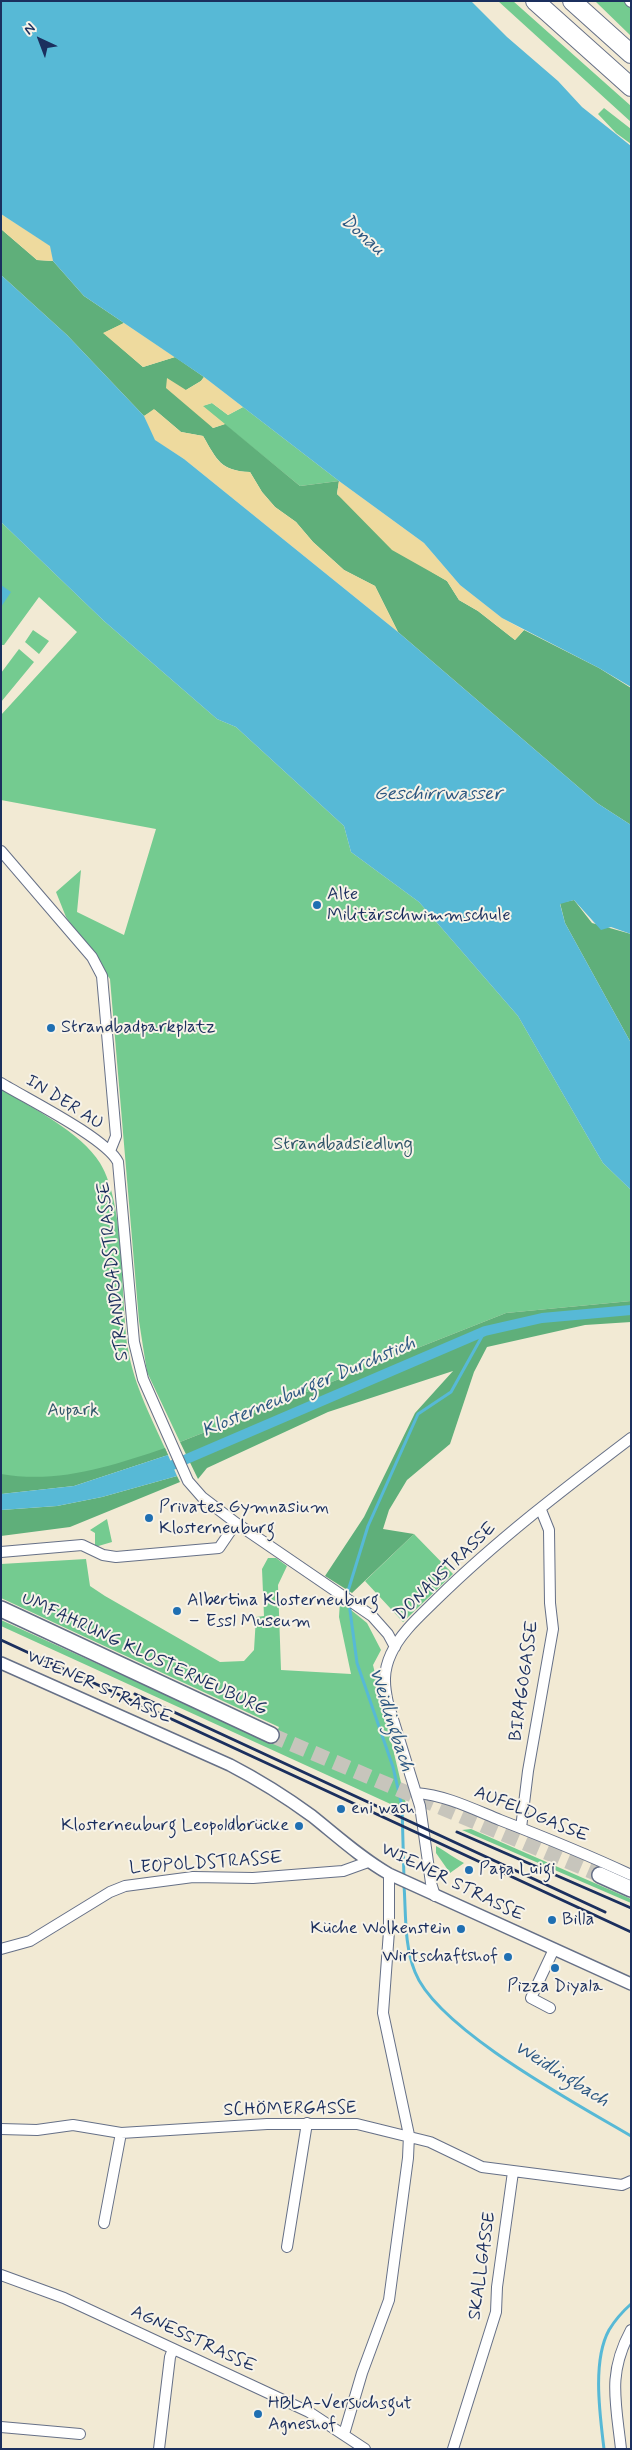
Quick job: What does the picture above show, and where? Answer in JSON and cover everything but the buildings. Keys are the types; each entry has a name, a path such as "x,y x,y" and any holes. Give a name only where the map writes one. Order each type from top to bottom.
{"highway":[{"path":"535,1 631,87"},
{"path":"572,1 631,54"}],"main road":[{"name":"UMFAHRUNG KLOSTERNEUBURG","path":"1,1609 270,1734"},
{"path":"600,1875 631,1889"}],"street":[{"path":"1,851 92,957 102,976 116,1136 110,1151"},
{"name":"IN DER AU","path":"1,1083 110,1151"},
{"name":"STRANDBADSTRASSE","path":"110,1151 120,1167 134,1342 143,1379 188,1482 202,1497 236,1523 365,1611 381,1625 395,1647"},
{"name":"DONAUSTRASSE","path":"435,1896 431,1883 420,1806 384,1686 385,1672 395,1647 418,1619 467,1570 503,1538 543,1513 578,1479 631,1438"},
{"name":"BIRAGOGASSE","path":"521,1828 528,1771 552,1629 549,1530 543,1513"},
{"path":"1,1552 82,1545 103,1555 116,1557 219,1548 236,1523"},
{"name":"WIENER STRASSE","path":"1,1663 230,1765 259,1780 310,1815 368,1862 392,1876 631,1984"},
{"name":"AUFELDGASSE","path":"416,1793 461,1804 631,1875"},
{"name":"LEOPOLDSTRASSE","path":"1,1949 30,1941 110,1892 125,1886 193,1877 253,1878 343,1871 368,1862"},
{"path":"344,2434 362,2372 389,2300 408,2158 409,2135 383,2013 392,1876"},
{"path":"550,2008 531,1998 554,1949"},
{"path":"288,2247 307,2123"},
{"name":"SCHÖMERGASSE","path":"1,2129 37,2130 72,2125 121,2133 307,2123 357,2124 409,2135 430,2142 482,2167 622,2185 631,2181"},
{"path":"104,2222 121,2133"},
{"name":"SKALLGASSE","path":"453,2449 496,2312 497,2287 513,2172"},
{"name":"AGNESSTRASSE","path":"1,2275 64,2298 309,2412 365,2449"},
{"path":"621,2449 614,2381 620,2352 631,2330"},
{"path":"159,2449 170,2357 173,2348"},
{"path":"1,2427 80,2434"}],"green space":[{"path":"498,1 513,1 631,106 631,122"},
{"path":"595,1 625,1 631,7 631,36"},
{"path":"604,108 631,129 631,144 616,133 598,114"},
{"path":"1,229 37,260 53,261 84,296 124,323 104,333 143,367 175,357 204,377 186,390 213,428 225,424 300,486 339,481 337,494 432,572 447,581 459,600 478,611 515,640 524,630 599,668 631,688 631,825 597,803 398,632 375,586 344,570 313,542 296,522 275,507 262,492 250,472 232,469 221,463 203,436 181,432 155,410 144,416 67,335 1,275"},
{"path":"212,403 228,415 243,407 339,481 300,486 202,406"},
{"name":"Strandbadsiedlung","path":"1,522 104,621 217,719 236,727 344,826 351,852 419,902 518,1016 603,1163 631,1190 631,1301 506,1313 180,1442 147,1372 139,1321 110,979 66,917 56,892 81,870 77,912 124,935 156,829 1,800 1,715 77,632 39,597 4,645 1,645"},
{"path":"33,630 49,641 39,654 25,642"},
{"path":"19,649 34,662 1,702 1,673"},
{"path":"574,900 592,923 631,934 631,1043 565,923 560,903"},
{"name":"Aupark","path":"1,1089 68,1131 92,1152 100,1163 108,1181 118,1227 128,1349 131,1363 145,1403 168,1455 1,1494"},
{"path":"631,1301 631,1322 585,1325 487,1347 474,1372 450,1444 407,1480 389,1510 383,1529 414,1534 352,1593 325,1576 364,1517 415,1413 453,1371 328,1412 207,1468 198,1479 180,1442 506,1313"},
{"path":"165,1448 168,1455 74,1486 1,1494 1,1474 43,1477 84,1472"},
{"path":"177,1476 180,1482 70,1527 1,1536 1,1510 57,1506 102,1497"},
{"path":"107,1519 112,1542 95,1547 95,1533 90,1530"},
{"path":"414,1534 453,1574 403,1622 365,1581"},
{"path":"268,1558 276,1558 287,1566 278,1585 281,1670 351,1674 339,1617 340,1601 367,1623 381,1650 373,1665 408,1812 1,1626 1,1620 272,1743 279,1727 1,1598 1,1564 86,1559 90,1586 105,1596 220,1662 244,1661 254,1650 256,1617 264,1616 262,1569"},
{"path":"471,1829 631,1899 631,1903 462,1830"},
{"path":"436,1846 464,1863 450,1873 436,1853"}],"sand":[{"path":"1,214 51,246 53,261 37,260 1,229"},
{"path":"124,323 175,357 143,367 103,333"},
{"path":"204,377 243,407 228,415 212,403 203,406 225,424 213,428 166,388 167,378 186,390"},
{"path":"154,409 181,432 203,436 220,463 232,469 250,472 262,492 275,507 296,522 313,542 344,570 375,586 398,632 184,459 154,440 144,416"},
{"path":"339,481 424,543 460,585 502,618 524,630 515,640 478,611 459,600 447,581 392,550 337,494"}],"water":[{"name":"Donau","path":"1,1 471,1 507,37 558,81 582,107 631,146 631,687 599,668 502,618 460,585 424,543 339,481 204,377 84,296 53,261 50,246 1,214"},
{"name":"Geschirrwasser","path":"1,275 67,335 144,416 155,440 184,459 398,632 597,803 631,825 631,934 611,927 601,930 574,900 560,904 565,923 631,1043 631,1190 603,1163 518,1016 419,902 351,852 344,826 236,727 217,719 104,621 1,522"},
{"path":"1,585 11,592 1,607"},
{"path":"168,1455 177,1476 102,1497 57,1506 1,1510 1,1494 74,1486"}],"waterway":[{"name":"Klosterneuburger Durchstich","path":"161,1470 485,1331 542,1318 631,1310"},
{"name":"Weidlingbach","path":"348,1597 348,1591 368,1526 418,1414 451,1392 485,1331"},
{"name":"Weidlingbach","path":"349,1603 357,1663 393,1767 402,1806 404,1879"},
{"name":"Weidlingbach","path":"404,1885 406,1929 411,1962 428,1994 450,2017 479,2041 545,2085 631,2136"},
{"name":"Weidlingbach","path":"604,2449 599,2388 600,2357 609,2330 631,2304"}],"tunnel":[{"path":"271,1735 600,1875"}],"railway":[{"path":"1,1640 631,1932"},
{"path":"135,1694 605,1912"},
{"path":"457,1832 631,1908"}],"place":[{"name":"Alte Militärschwimmschule","path":"317,905"},
{"name":"Strandbadparkplatz","path":"51,1028"},
{"name":"Privates Gymnasium Klosterneuburg","path":"149,1518"},
{"name":"Albertina Klosterneuburg – Essl Museum","path":"177,1611"},
{"name":"eni wash","path":"341,1809"},
{"name":"Klosterneuburg Leopoldbrücke","path":"299,1826"},
{"name":"Papa Luigi","path":"469,1870"},
{"name":"Billa","path":"552,1920"},
{"name":"Küche Wolkenstein","path":"461,1929"},
{"name":"Wirtschaftshof","path":"508,1957"},
{"name":"Pizza Diyala","path":"555,1968"},
{"name":"HBLA-Versuchsgut Agneshof","path":"258,2414"}]}
